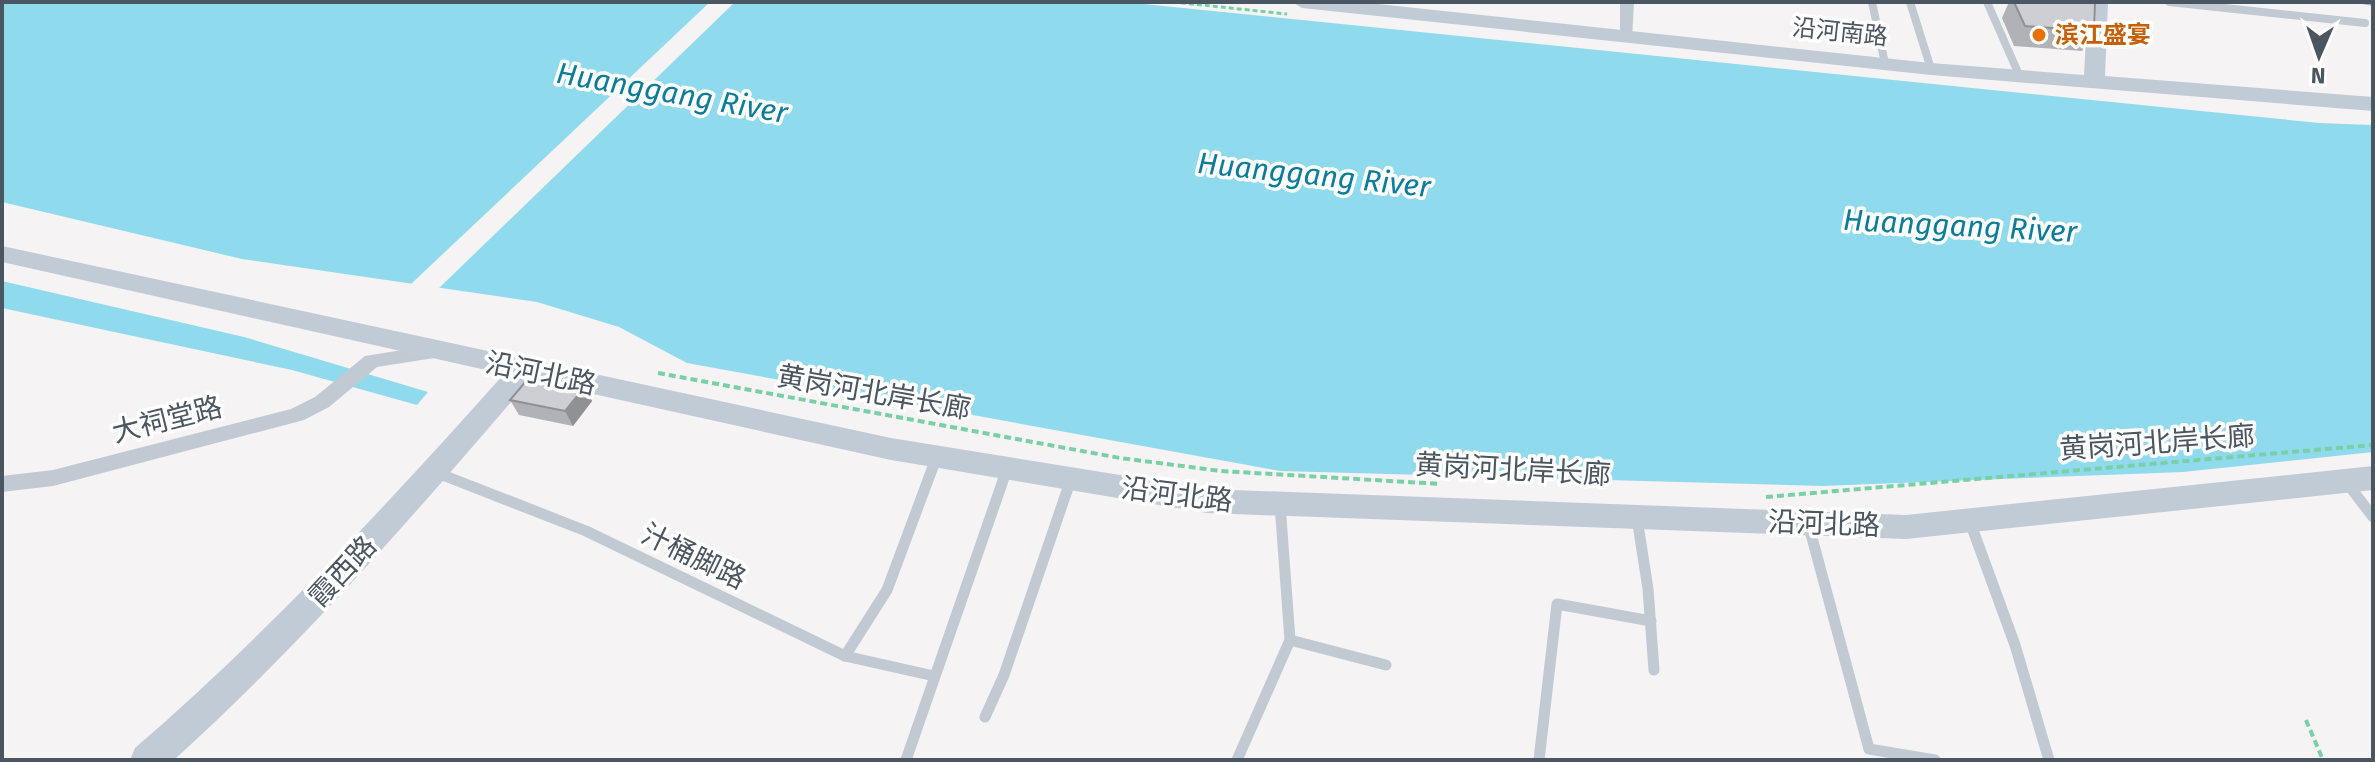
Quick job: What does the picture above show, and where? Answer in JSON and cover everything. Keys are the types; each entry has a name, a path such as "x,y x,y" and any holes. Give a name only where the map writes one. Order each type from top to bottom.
{"street":[{"name":"沿河南路","path":"1302,2 1931,69 2373,104"},
{"path":"1627,2 1627,36"},
{"path":"2094,82 2098,2"},
{"name":"沿河北路","path":"2,254 937,456 1207,501 1906,527 2359,480"},
{"name":"大祠堂路","path":"2,484 53,478 297,415 372,361 440,351"},
{"name":"霞西路","path":"166,756 435,472 524,369"}],"lane":[{"path":"1872,2 1885,63"},
{"path":"1910,2 1931,69"},
{"path":"1987,2 2020,77"},
{"path":"2169,2 2365,23"},
{"path":"845,656 887,590 937,456"},
{"path":"906,760 1007,469"},
{"name":"汁桶脚路","path":"435,472 586,531 845,656 934,676"},
{"path":"985,717 1004,675 1071,479"},
{"path":"2359,480 2373,517"},
{"path":"1237,760 1290,640 1280,504"},
{"path":"1636,516 1651,621 1654,670"},
{"path":"1969,521 2015,645 2049,760"},
{"path":"1808,523 1869,749 1935,760"},
{"path":"1539,760 1557,604 1651,621"},
{"path":"1290,640 1386,665"}],"path":[{"name":"黄岗河北岸长廊","path":"658,373 1120,458 1221,471 1442,484"},
{"name":"黄岗河北岸长廊","path":"1752,498 2373,445"},
{"path":"2306,720 2323,760"}],"water":[{"name":"Huanggang River","path":"2,2 1124,2 2319,123 2373,125 2373,452 2183,472 1822,486 1280,471 687,363 619,327 537,302 242,259 2,202"},
{"path":"2,281 244,337 428,392 417,405 292,370 2,308"}],"pier":[{"path":"710,2 735,2 437,290 411,284"}],"building":[{"path":"2014,2 2095,2 2094,31 2025,26"},
{"path":"531,375 585,386 565,411 510,400"}],"place":[{"name":"滨江盛宴","path":"2039,35"}]}
